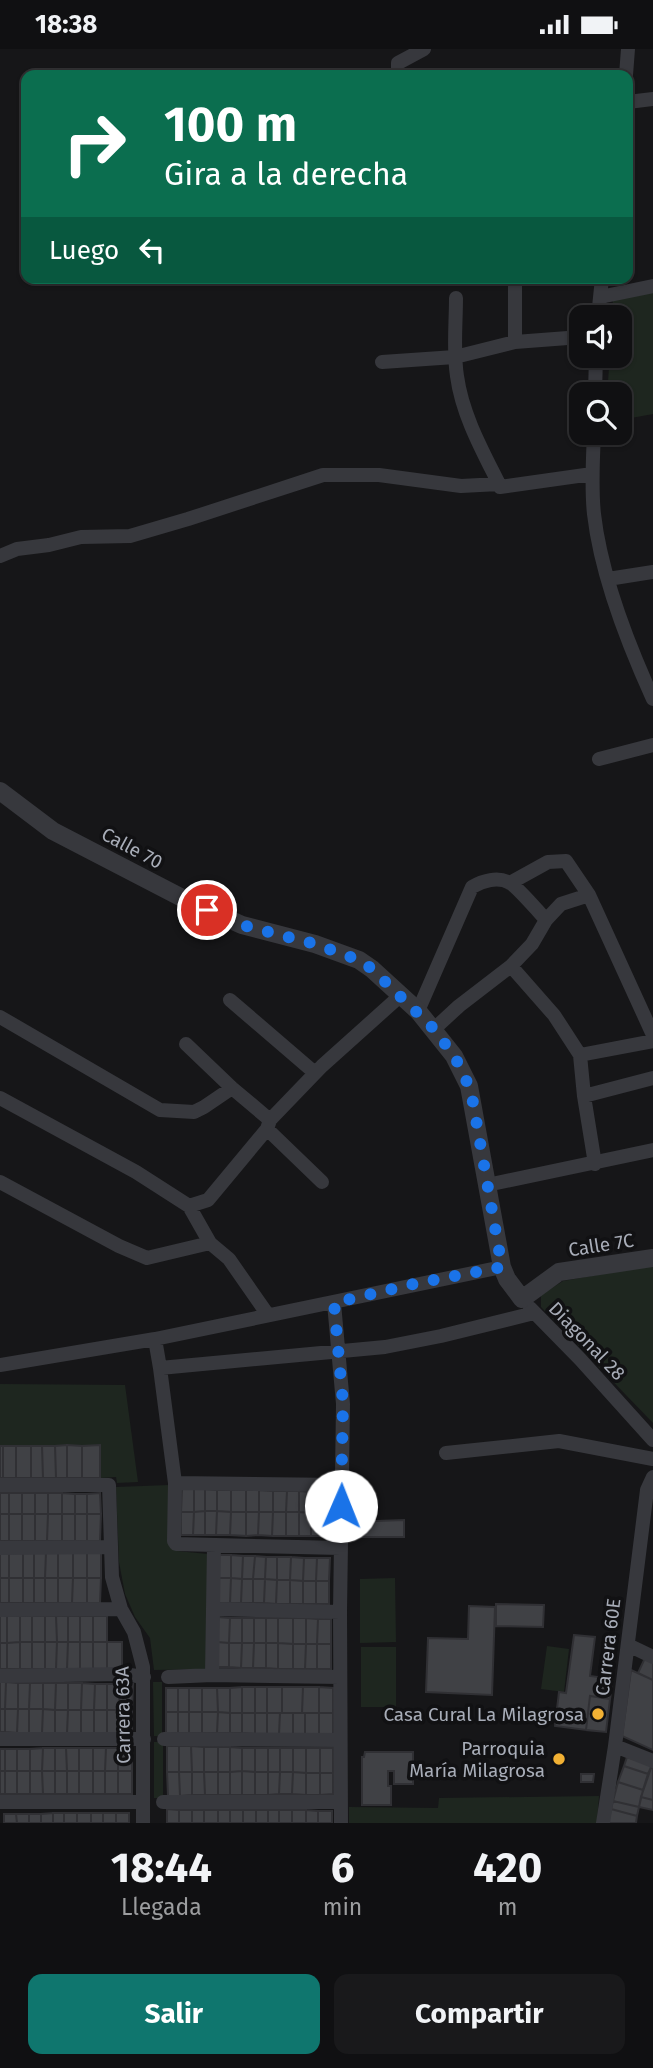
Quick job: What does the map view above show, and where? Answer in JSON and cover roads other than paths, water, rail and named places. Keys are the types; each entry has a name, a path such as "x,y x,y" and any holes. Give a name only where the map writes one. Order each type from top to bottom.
{"street":[{"path":"398,70 398,63 424,49"},
{"path":"626,70 628,49"},
{"path":"633,101 653,99"},
{"path":"515,284 515,342"},
{"path":"599,305 601,284"},
{"path":"600,297 653,286"},
{"path":"456,298 455,357 460,391 478,440 500,487 592,474"},
{"path":"382,362 455,357 515,342 569,338"},
{"path":"593,445 592,474 599,548 628,640 653,699"},
{"path":"0,556 17,549 81,537 130,536 323,475 379,475 461,487 499,484"},
{"path":"608,579 653,572"},
{"path":"599,759 653,745"},
{"name":"Calle 70","path":"0,792 53,831 190,902 242,925 315,944 359,960 418,1011 454,1056 469,1086 502,1267 512,1288 528,1306"},
{"path":"510,883 548,862 566,861 589,895 653,1035"},
{"path":"418,1011 472,887 482,881 510,883 546,920"},
{"path":"434,1029 510,967 561,904 589,895"},
{"path":"510,967 554,1015 580,1055 595,1164"},
{"path":"189,1206 208,1200 268,1124 316,1073 400,996"},
{"path":"230,1000 316,1073"},
{"path":"0,1017 160,1109 194,1112 232,1087"},
{"path":"580,1055 653,1041"},
{"path":"186,1044 232,1087 322,1182"},
{"path":"584,1096 653,1078"},
{"path":"0,1098 189,1206 211,1243 229,1259 268,1315"},
{"path":"487,1185 653,1150"},
{"path":"0,1182 147,1258 211,1243"},
{"name":"Calle 7C","path":"528,1306 559,1272 653,1258"},
{"path":"0,1365 155,1339 502,1267"},
{"path":"334,1303 343,1403 341,1823"},
{"path":"160,1368 396,1345 485,1326 528,1306"},
{"name":"Diagonal 28","path":"528,1306 653,1440"},
{"path":"155,1339 175,1483 176,1544 341,1548"},
{"path":"446,1453 559,1441 653,1459"},
{"name":"Carrera 60E","path":"603,1823 647,1490 653,1477"},
{"path":"175,1483 342,1485"},
{"name":"Carrera 63A","path":"0,1485 109,1485 112,1577 121,1609 138,1644 144,1677 144,1823"},
{"path":"212,1675 214,1545"},
{"path":"0,1548 110,1547"},
{"path":"0,1610 121,1609"},
{"path":"214,1609 340,1612"},
{"path":"628,1645 653,1657"},
{"path":"0,1676 122,1674 144,1677"},
{"path":"168,1677 340,1677"},
{"path":"0,1739 144,1739"},
{"path":"164,1739 340,1740"},
{"path":"615,1747 653,1761"},
{"path":"0,1802 143,1802"},
{"path":"163,1802 340,1802"}],"place":[{"name":"Casa Cural La Milagrosa","path":"598,1714"},
{"name":"Parroquia María Milagrosa","path":"559,1759"}]}
